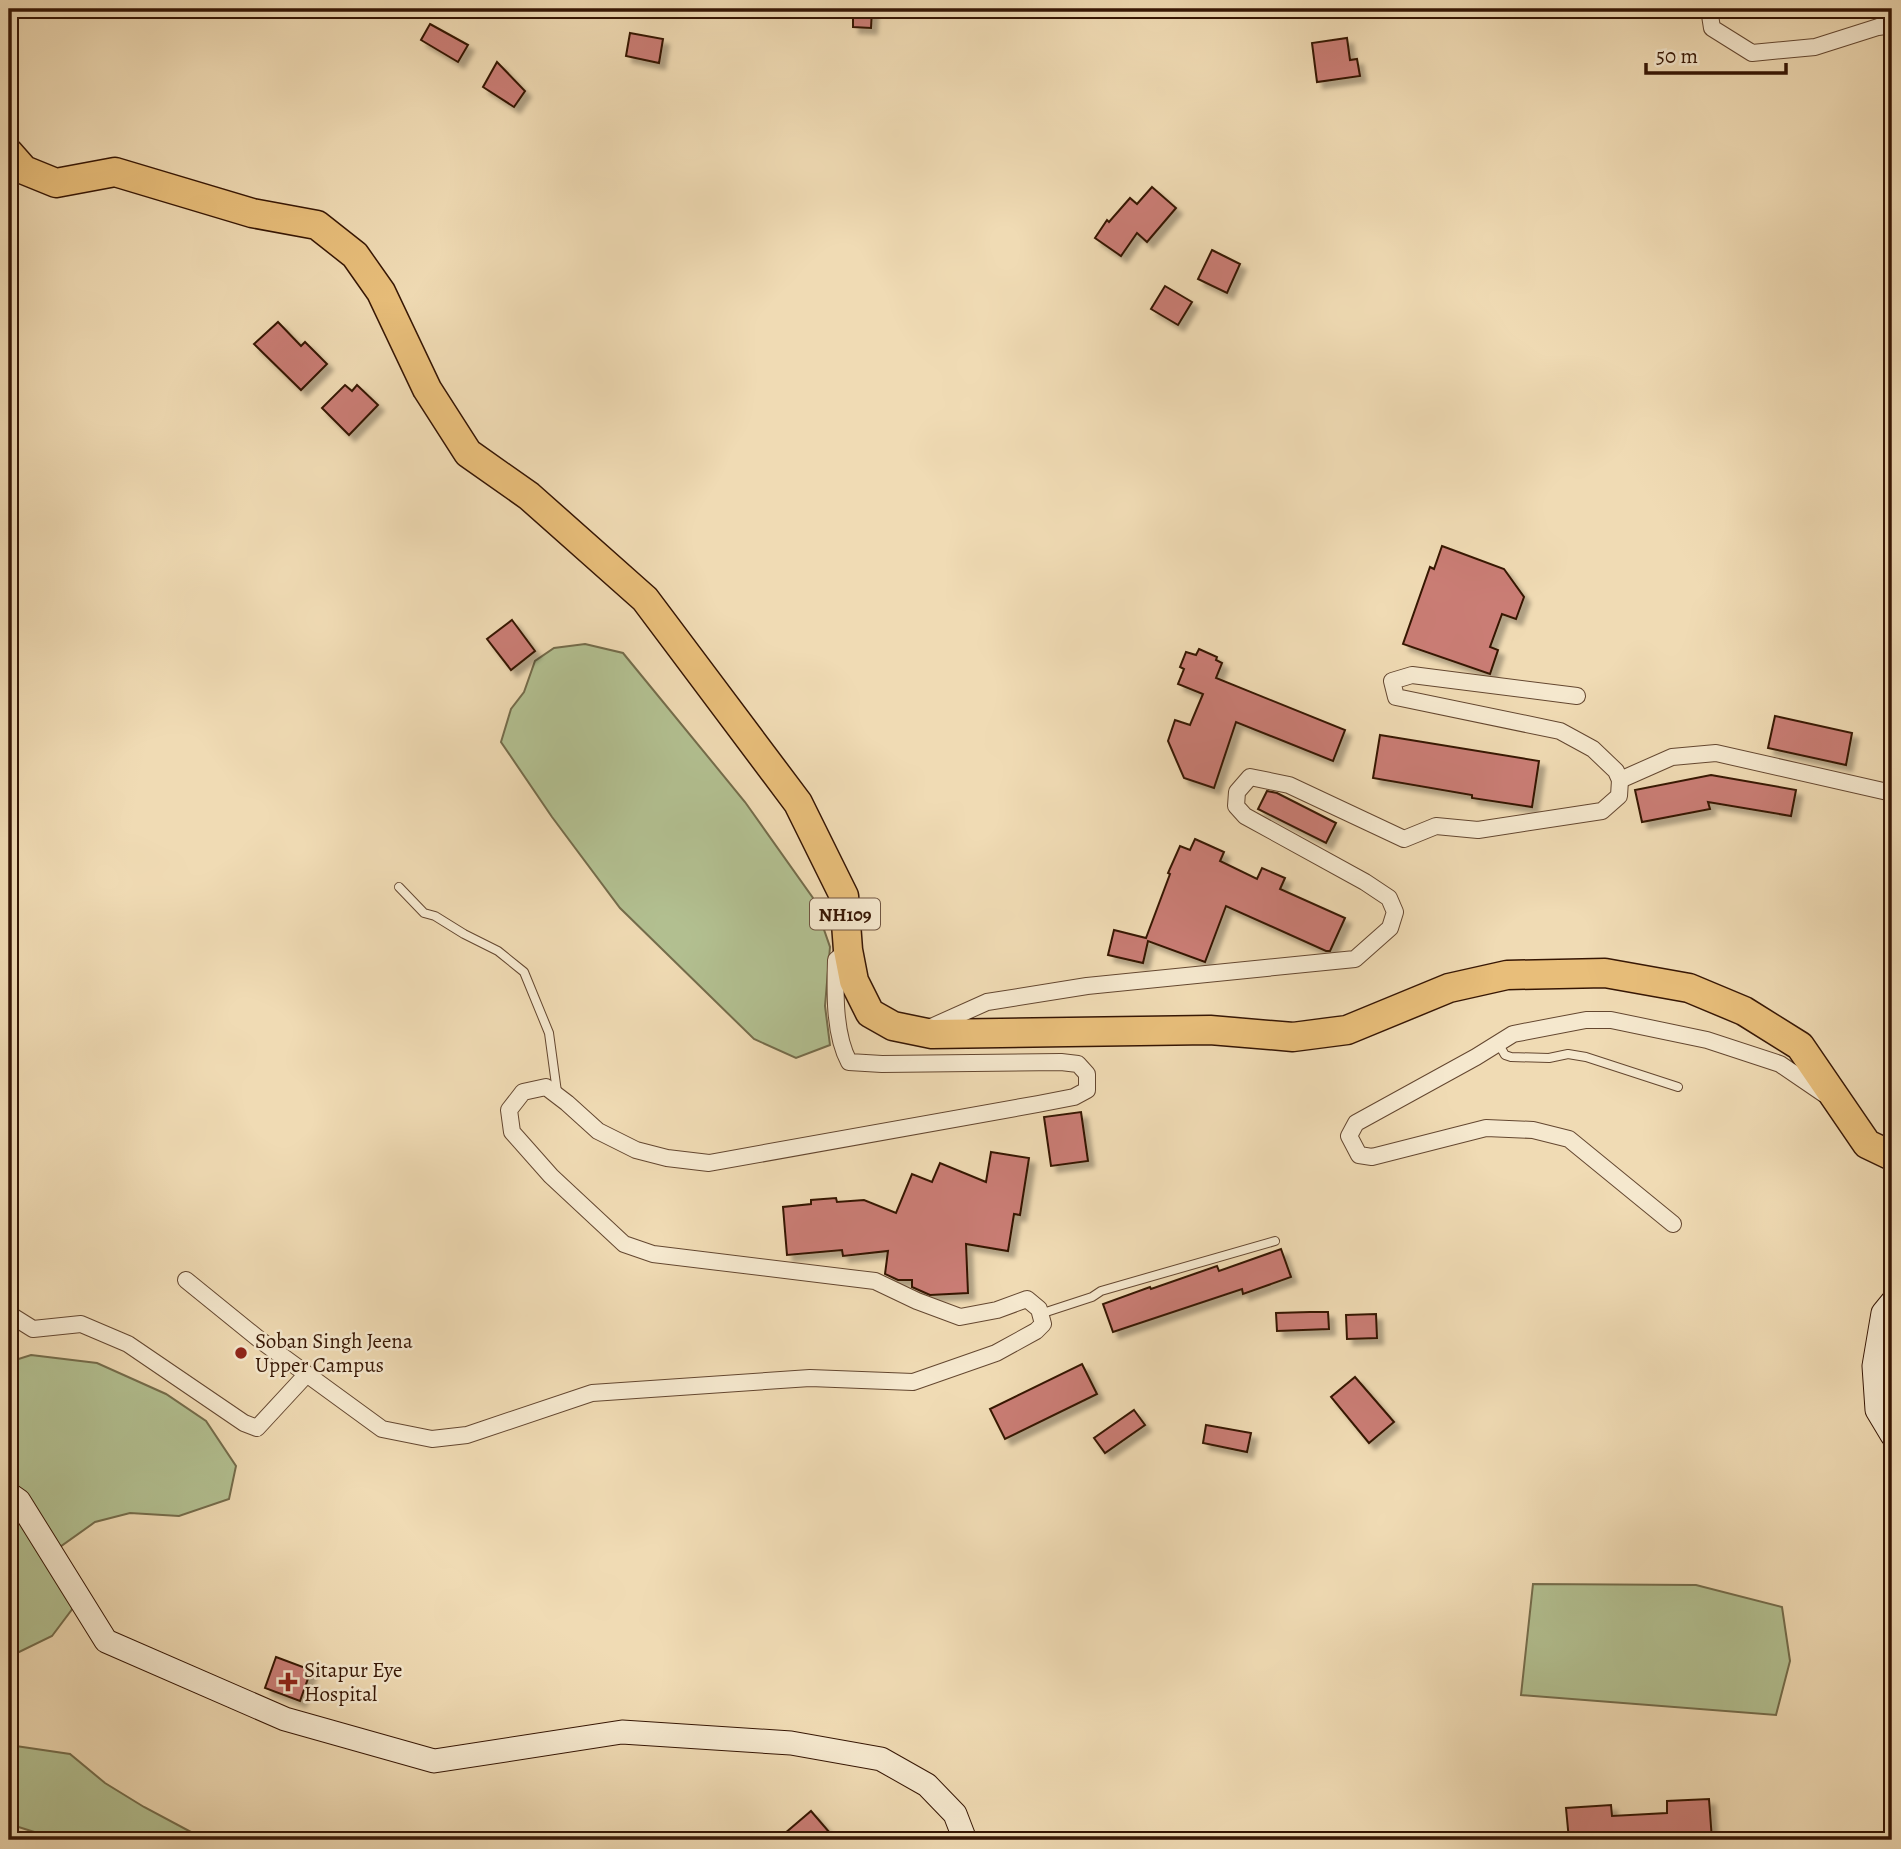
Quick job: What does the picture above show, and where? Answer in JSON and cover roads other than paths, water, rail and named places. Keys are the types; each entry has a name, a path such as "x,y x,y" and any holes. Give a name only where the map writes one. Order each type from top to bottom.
{"highway":[{"name":"NH109","path":"9,152 24,170 56,183 115,172 252,214 317,225 355,255 381,292 427,389 468,453 529,496 645,599 798,803 844,896 848,950 855,981 870,1013 893,1026 932,1034 1210,1030 1293,1037 1347,1030 1448,988 1507,975 1605,972 1689,988 1744,1011 1800,1046 1867,1144 1892,1154"}],"main road":[{"path":"1892,1302 1883,1313 1874,1366 1877,1410 1892,1435"},
{"path":"9,1494 19,1501 106,1641 285,1718 435,1761 622,1732 791,1744 881,1759 928,1786 955,1814 965,1840"}],"street":[{"path":"1709,9 1712,27 1752,53 1815,47 1892,25"},
{"path":"920,1031 987,1002 1087,986 1355,959 1390,928 1395,912 1389,898 1245,816 1236,806 1237,792 1250,777 1289,785 1404,838 1436,827 1478,830 1602,811 1619,796 1620,780 1616,771 1593,749 1560,731 1396,697 1392,681 1412,675 1577,696"},
{"path":"1620,780 1672,757 1716,753 1892,793"},
{"path":"186,1280 306,1375 382,1429 432,1439 467,1435 592,1393 810,1378 913,1382 996,1353 1036,1331 1043,1324 1039,1309 1027,1299 997,1310 960,1317 874,1281 653,1254 624,1244 551,1176 512,1132 509,1110 523,1092 546,1087 598,1131 636,1150 667,1158 709,1163 1038,1104 1074,1097 1087,1090 1087,1074 1077,1064 1061,1062 849,1062 841,1048 835,984 836,960 848,950"},
{"path":"1673,1224 1569,1139 1534,1130 1486,1128 1372,1157 1359,1155 1349,1136 1356,1123 1513,1034 1586,1020 1611,1020 1707,1040 1780,1064 1840,1105"},
{"path":"9,1314 33,1329 81,1324 128,1343 244,1423 257,1428 306,1375"}],"lane":[{"path":"399,887 424,913 435,916 498,951 524,972 549,1033 557,1095"},
{"path":"1498,1043 1505,1055 1511,1057 1549,1058 1568,1054 1586,1057 1678,1087"},
{"path":"1040,1314 1092,1297 1101,1291 1275,1241"}],"place":[{"name":"Soban Singh Jeena Upper Campus","path":"241,1353"},
{"name":"Sitapur Eye Hospital","path":"288,1682"}]}
